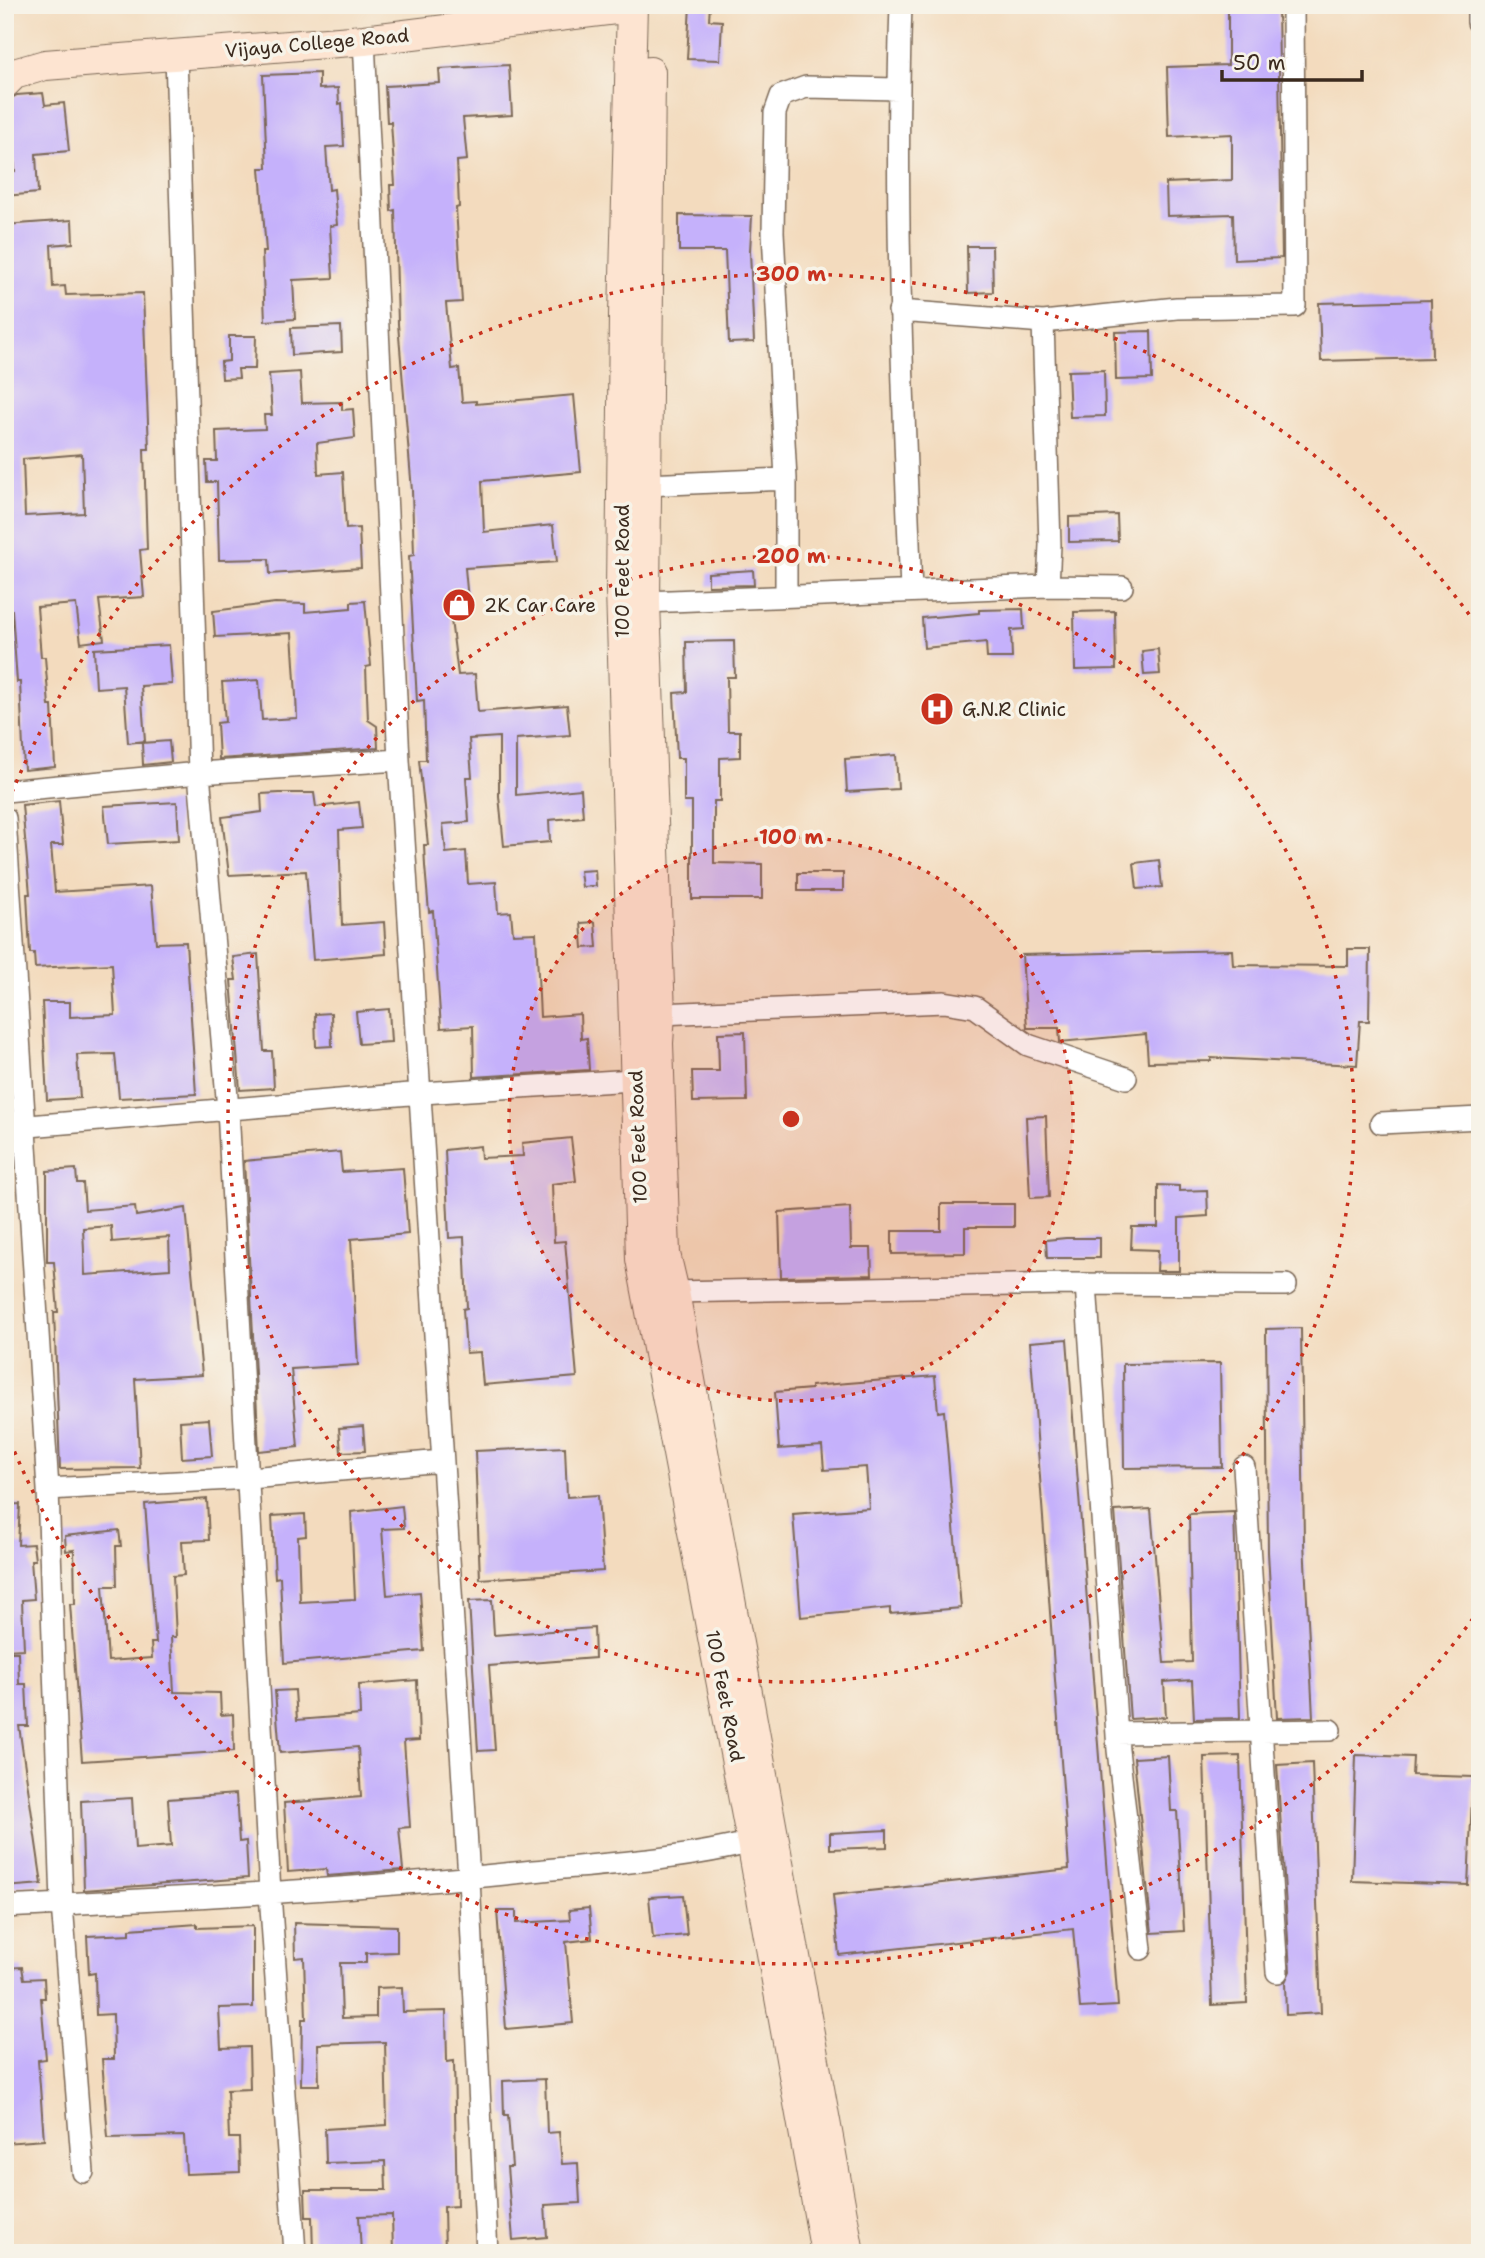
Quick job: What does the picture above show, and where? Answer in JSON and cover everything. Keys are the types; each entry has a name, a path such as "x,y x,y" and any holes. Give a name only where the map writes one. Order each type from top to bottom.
{"street":[{"path":"901,5 898,89 899,311 911,591"},
{"path":"899,311 1043,322 1177,308 1295,306 1293,5"},
{"name":"Vijaya College Road","path":"5,83 14,74 45,65 364,40 638,6"},
{"name":"100 Feet Road","path":"638,6 646,485 645,602 660,1014 648,1080 641,1259 752,1842 826,2253"},
{"name":"100 Feet Road","path":"638,6 624,316 621,590 648,1080 665,1254 849,2253"},
{"path":"364,40 399,760 422,1093 469,1878 487,2253"},
{"path":"176,56 199,773 228,1108 250,1478 270,1893 295,2253"},
{"path":"786,594 786,479 773,232 775,113 781,96 806,87 898,89"},
{"path":"1043,322 1050,545 1048,586"},
{"path":"646,485 786,479"},
{"path":"645,602 786,594 1048,586 1122,587"},
{"path":"5,791 199,773 399,760"},
{"path":"5,818 15,1127 48,1489 62,1904 83,2172"},
{"path":"660,1014 944,1002 975,1007 1028,1045 1126,1078"},
{"path":"15,1127 422,1093 648,1080"},
{"path":"1381,1123 1480,1118"},
{"path":"674,1292 1086,1284 1286,1285"},
{"path":"1086,1284 1117,1733 1140,1949"},
{"path":"48,1489 250,1478 442,1461"},
{"path":"1244,1467 1277,1972"},
{"path":"1117,1733 1330,1730"},
{"path":"5,1907 270,1893 469,1878 707,1853 752,1842"}],"building":[{"path":"690,5 710,5 709,20 722,21 720,60 687,59"},
{"path":"1228,5 1278,5 1282,258 1234,260 1233,214 1167,216 1166,183 1232,180 1232,134 1169,137 1167,67 1228,65"},
{"path":"509,65 512,115 463,118 467,160 457,161 459,207 456,208 462,302 446,303 452,369 459,368 462,402 476,401 476,404 574,395 581,472 482,481 484,532 553,525 557,562 465,568 469,611 450,612 458,675 475,674 478,712 567,705 570,735 516,739 516,795 581,789 583,817 549,820 550,842 504,846 499,796 499,737 469,739 472,777 466,777 469,822 443,824 446,853 466,851 468,884 496,882 498,913 511,912 513,934 536,933 540,1017 580,1014 581,1039 587,1038 589,1070 474,1077 473,1026 441,1028 433,911 429,912 424,845 428,845 419,760 426,760 424,700 417,701 409,556 414,555 412,491 398,324 395,210 391,211 390,185 395,185 391,122 387,122 385,86 440,83 439,69"},
{"path":"319,73 319,89 338,88 339,104 342,103 344,146 326,147 329,190 334,189 337,225 330,226 333,278 293,280 295,319 265,321 262,252 266,252 260,168 267,168 263,75"},
{"path":"43,93 45,105 64,103 69,151 36,154 38,193 5,196 5,172 15,171 12,137 5,138 8,100 17,95"},
{"path":"679,215 752,216 750,251 754,342 729,343 725,251 679,251"},
{"path":"72,220 73,243 51,245 53,287 65,286 66,295 143,293 149,449 144,449 147,549 140,550 144,597 99,600 104,640 81,643 76,604 37,607 41,657 45,657 49,706 52,706 55,767 24,770 20,682 17,682 12,610 9,610 6,555 5,225","holes":["82,454 84,513 25,516 23,459"]},
{"path":"967,246 992,246 993,292 968,293"},
{"path":"1431,300 1432,358 1321,361 1319,303"},
{"path":"341,326 342,352 292,355 291,328"},
{"path":"1151,331 1152,379 1116,380 1115,332"},
{"path":"229,336 256,336 255,369 238,369 239,378 222,379 221,362 229,361"},
{"path":"1104,370 1105,416 1070,417 1068,371"},
{"path":"300,372 302,403 342,402 342,410 353,409 355,438 317,443 318,474 343,472 346,529 359,528 361,568 270,574 269,559 219,560 217,482 207,482 206,461 217,461 216,431 265,429 264,415 272,415 269,374"},
{"path":"1117,515 1118,541 1069,542 1069,517"},
{"path":"753,570 754,585 708,586 708,573"},
{"path":"365,601 371,666 366,667 368,720 377,726 378,748 219,759 217,723 225,722 222,682 259,680 262,720 297,718 292,633 215,637 213,611 275,603 305,604 305,612 351,608 351,602"},
{"path":"1023,609 1024,629 1011,630 1012,658 987,658 986,642 924,648 922,618 979,613 979,610"},
{"path":"1115,611 1116,669 1075,670 1074,612"},
{"path":"734,641 735,677 727,677 728,731 740,731 740,757 720,758 720,801 714,801 714,863 762,864 762,899 692,899 692,802 684,802 684,758 677,758 674,693 687,692 686,642"},
{"path":"169,645 172,684 141,686 145,741 128,743 124,686 96,688 94,649"},
{"path":"1158,649 1160,674 1144,675 1142,651"},
{"path":"169,741 171,762 143,765 142,743"},
{"path":"896,755 898,789 847,792 845,759"},
{"path":"314,793 316,807 359,802 362,828 339,830 342,925 384,922 386,954 313,960 306,871 229,875 222,817 262,812 261,794"},
{"path":"59,801 63,845 51,845 55,892 151,886 156,943 186,942 196,1094 119,1098 115,1054 77,1055 80,1098 47,1100 42,1002 70,1002 70,1017 115,1015 112,964 35,968 34,953 30,953 27,894 30,894 22,805"},
{"path":"177,802 179,840 108,844 104,806"},
{"path":"1159,860 1162,887 1137,889 1134,863"},
{"path":"595,870 596,886 582,887 580,871"},
{"path":"798,873 843,873 843,891 798,891"},
{"path":"595,922 597,947 583,948 581,923"},
{"path":"1348,949 1370,949 1369,1021 1360,1021 1357,1065 1211,1058 1211,1061 1148,1062 1146,1034 1060,1042 1059,1028 1027,1028 1022,955 1232,950 1233,965 1348,966"},
{"path":"258,954 264,1051 272,1051 274,1088 240,1090 231,980 236,980 233,957"},
{"path":"389,1009 391,1042 359,1044 356,1012"},
{"path":"331,1013 332,1046 316,1047 315,1014"},
{"path":"745,1032 747,1101 693,1102 692,1071 719,1071 718,1033"},
{"path":"1046,1116 1049,1197 1030,1198 1026,1117"},
{"path":"571,1138 576,1181 552,1184 554,1242 565,1241 577,1377 483,1385 480,1352 466,1353 463,1309 467,1308 464,1237 449,1238 445,1150 480,1146 481,1158 523,1156 522,1143"},
{"path":"340,1152 342,1172 403,1168 408,1234 351,1239 358,1365 291,1369 298,1447 259,1451 244,1161"},
{"path":"76,1169 77,1183 83,1183 85,1210 135,1206 136,1216 186,1208 202,1375 135,1379 140,1468 60,1469 54,1312 58,1312 54,1262 47,1262 47,1171","holes":["111,1226 112,1242 169,1237 170,1269 85,1275 83,1228"]},
{"path":"1158,1185 1179,1186 1179,1191 1207,1190 1208,1216 1179,1218 1179,1271 1157,1271 1158,1250 1131,1249 1132,1227 1158,1227"},
{"path":"941,1204 1014,1204 1014,1227 965,1227 965,1253 892,1254 892,1231 941,1231"},
{"path":"850,1207 851,1248 871,1248 872,1275 781,1277 779,1212"},
{"path":"1100,1238 1100,1258 1047,1258 1046,1240"},
{"path":"1301,1328 1304,1542 1313,1717 1277,1718 1268,1552 1266,1329"},
{"path":"1067,1339 1118,2006 1080,2008 1073,1929 839,1955 833,1895 1069,1869 1030,1342"},
{"path":"1220,1363 1222,1467 1124,1468 1123,1364"},
{"path":"935,1376 938,1412 944,1411 961,1608 890,1614 890,1608 801,1617 793,1514 869,1508 866,1467 824,1470 822,1446 779,1449 775,1392 811,1389 811,1386"},
{"path":"209,1419 212,1456 182,1458 180,1421"},
{"path":"363,1426 365,1451 341,1452 339,1428"},
{"path":"565,1447 567,1497 598,1495 603,1571 480,1579 475,1451"},
{"path":"207,1499 209,1540 182,1541 184,1575 173,1576 176,1637 171,1637 174,1692 220,1693 221,1715 233,1714 234,1751 82,1761 70,1604 75,1604 74,1550 66,1551 65,1536 119,1530 121,1546 116,1546 117,1586 103,1586 108,1661 152,1658 151,1643 156,1643 145,1504"},
{"path":"20,1504 18,1545 33,1544 35,1560 31,1560 34,1599 22,1600 24,1649 5,1650 5,1505"},
{"path":"402,1506 404,1528 382,1529 387,1595 420,1592 424,1651 284,1663 280,1577 275,1578 272,1516 305,1514 306,1536 298,1537 300,1602 355,1599 351,1512"},
{"path":"1151,1509 1164,1663 1192,1662 1189,1514 1234,1512 1240,1718 1194,1719 1192,1680 1164,1682 1166,1717 1130,1719 1115,1511"},
{"path":"492,1600 494,1635 594,1628 595,1658 489,1666 495,1750 478,1751 469,1601"},
{"path":"5,1652 18,1652 19,1684 26,1684 28,1726 19,1726 42,1884 5,1887"},
{"path":"417,1680 419,1740 404,1741 410,1827 399,1828 403,1870 327,1876 326,1869 288,1872 284,1803 361,1797 358,1747 280,1753 275,1691 295,1690 297,1720 360,1715 359,1685"},
{"path":"1356,1755 1413,1757 1412,1775 1473,1777 1468,1885 1352,1881"},
{"path":"1168,1756 1171,1811 1177,1811 1184,1931 1152,1933 1134,1758"},
{"path":"1240,1756 1247,2003 1212,2005 1204,1757"},
{"path":"1312,1763 1321,2013 1286,2015 1285,1982 1290,1971 1277,1765"},
{"path":"236,1794 239,1842 246,1841 248,1878 84,1890 81,1801 132,1798 135,1849 171,1846 168,1799"},
{"path":"887,1830 887,1847 830,1849 830,1833"},
{"path":"683,1895 687,1935 653,1938 649,1897"},
{"path":"589,1908 592,1939 566,1942 573,2023 506,2029 497,1911 516,1911 516,1923 570,1920 569,1910"},
{"path":"294,1923 397,1926 397,1952 366,1953 366,1963 340,1963 342,2018 376,2017 376,1988 402,1987 403,2012 446,2011 447,2062 454,2061 457,2206 444,2207 445,2253 393,2253 392,2215 359,2216 361,2253 313,2253 312,2217 306,2217 305,2190 386,2190 385,2161 326,2163 325,2129 387,2125 385,2042 318,2044 319,2085 301,2085 302,2019 306,2019 304,1957 295,1958"},
{"path":"197,1924 197,1928 253,1926 253,2007 219,2008 221,2048 249,2047 250,2089 227,2090 229,2138 239,2138 240,2172 186,2174 184,2136 108,2138 102,2059 114,2059 113,2014 96,2015 95,1973 89,1974 87,1936 130,1934 130,1929"},
{"path":"22,1967 24,1979 44,1978 45,1998 41,1998 46,2059 38,2060 44,2140 5,2143 5,1968"},
{"path":"545,2079 547,2133 559,2132 562,2164 578,2163 580,2203 545,2205 547,2237 513,2240 507,2167 512,2167 508,2115 504,2115 503,2081"}],"place":[{"name":"2K Car Care","path":"459,605"},
{"name":"G.N.R Clinic","path":"937,709"}]}
